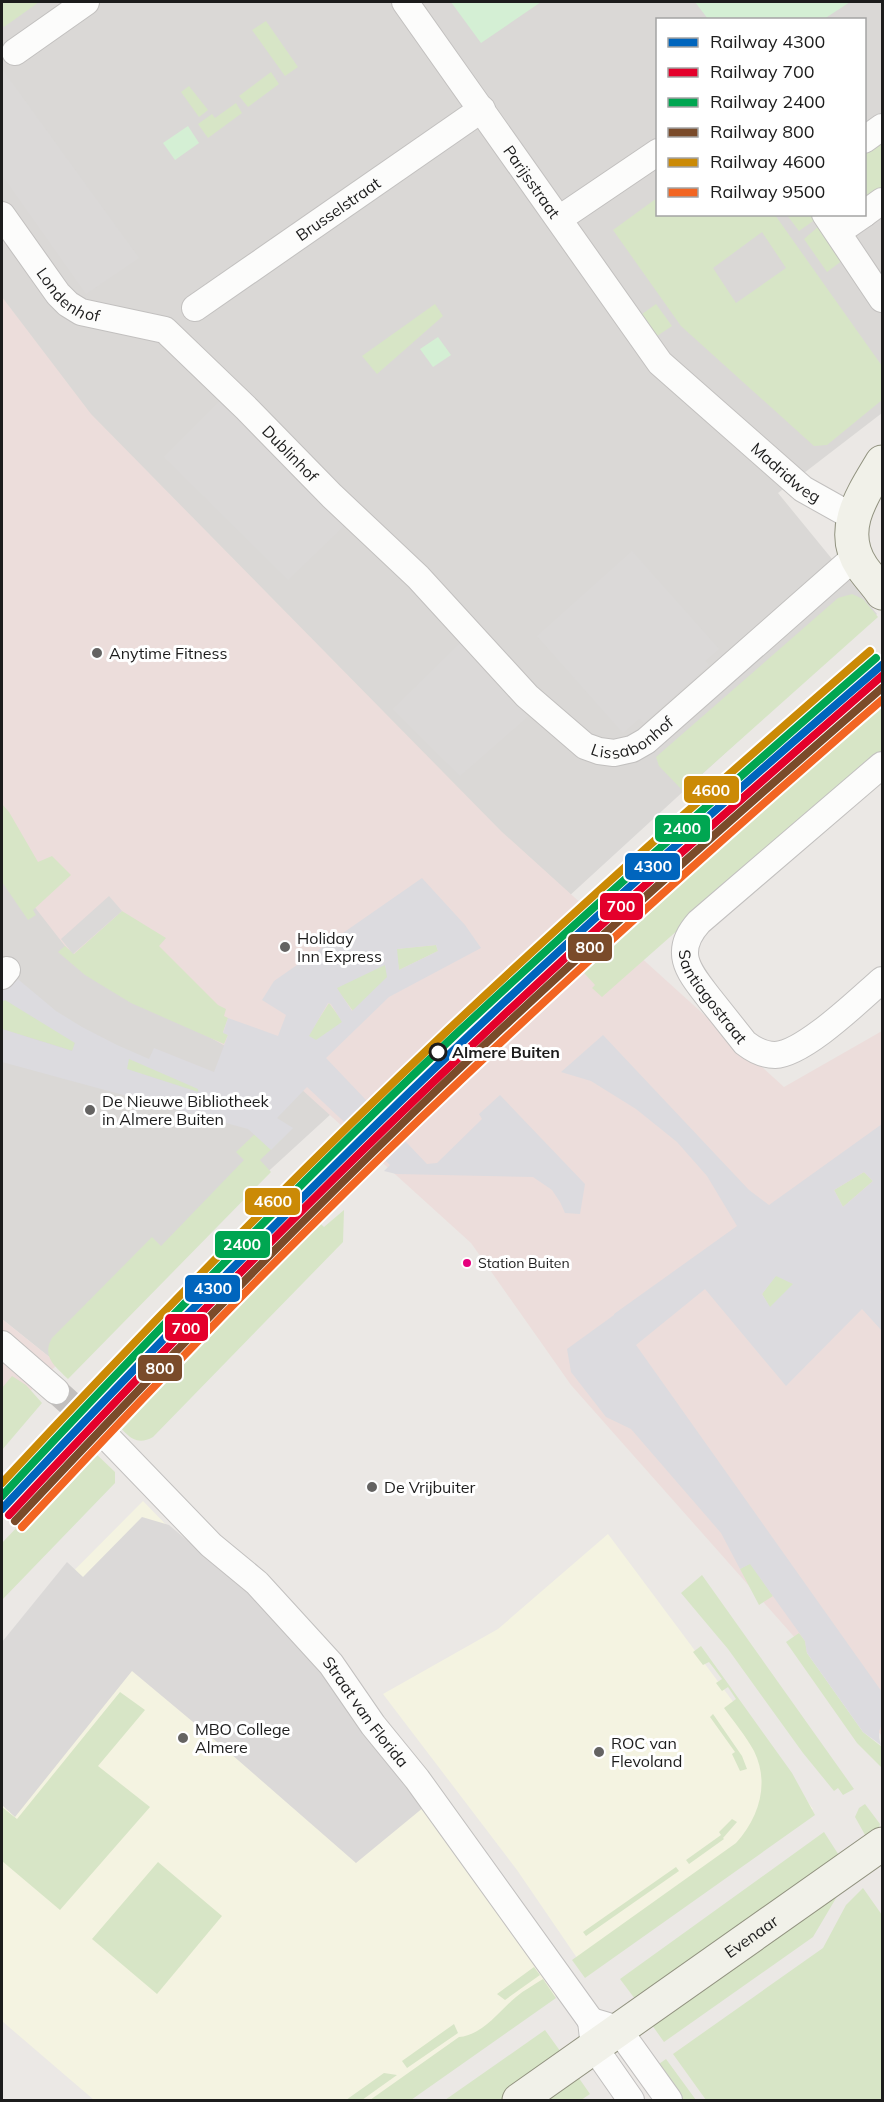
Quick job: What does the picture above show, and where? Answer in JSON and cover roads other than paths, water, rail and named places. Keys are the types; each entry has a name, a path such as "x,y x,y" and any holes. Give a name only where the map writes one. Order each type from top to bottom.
{"main road":[{"path":"882,462 858,504 851,532 856,556 882,593"},
{"name":"Evenaar","path":"519,2100 601,2032 882,1844"}],"street":[{"path":"15,52 86,2"},
{"name":"Parijsstraat","path":"409,3 660,363"},
{"name":"Brusselstraat","path":"195,308 482,109"},
{"path":"866,139 882,127"},
{"path":"559,219 656,153"},
{"path":"866,213 882,201"},
{"name":"Londenhof","path":"2,215 58,294 68,304 81,312 95,316 165,330"},
{"path":"857,216 832,223 882,299"},
{"name":"Dublinhof","path":"165,330 332,496 418,577"},
{"name":"Madridweg","path":"660,363 803,489 853,517"},
{"name":"Lissabonhof","path":"418,577 527,696 585,746 614,753 632,749 662,729 856,556"},
{"name":"Santiagostraat","path":"882,765 699,922 690,935 685,956 689,972 745,1043 765,1054 777,1055 790,1052 818,1034 882,980"},
{"path":"2,1344 56,1391"},
{"name":"Straat van Florida","path":"103,1433 211,1545 256,1583 331,1664 373,1725 417,1779 601,2032"},
{"path":"601,2032 631,2100"},
{"path":"601,2032 669,2100"}],"tunnel":[{"path":"56,1391 103,1433"}],"rail line":[{"name":"4600","path":"2,1483 221,1254 390,1086 604,886 870,651"},
{"name":"2400","path":"2,1496 224,1263 454,1036 610,892 876,658"},
{"name":"4300","path":"2,1509 227,1274 399,1102 614,901 882,665"},
{"name":"700","path":"9,1515 234,1279 407,1107 620,908 882,676"},
{"name":"800","path":"15,1521 211,1315 412,1114 644,898 882,688"},
{"name":"9500","path":"22,1527 218,1320 420,1119 648,906 882,700"}],"place":[{"name":"Anytime Fitness","path":"97,653"},
{"name":"Holiday Inn Express","path":"285,947"},
{"name":"Almere Buiten","path":"438,1052"},
{"name":"De Nieuwe Bibliotheek in Almere Buiten","path":"90,1110"},
{"name":"Station Buiten","path":"467,1263"},
{"name":"De Vrijbuiter","path":"372,1487"},
{"name":"MBO College Almere","path":"183,1738"},
{"name":"ROC van Flevoland","path":"599,1752"}]}
